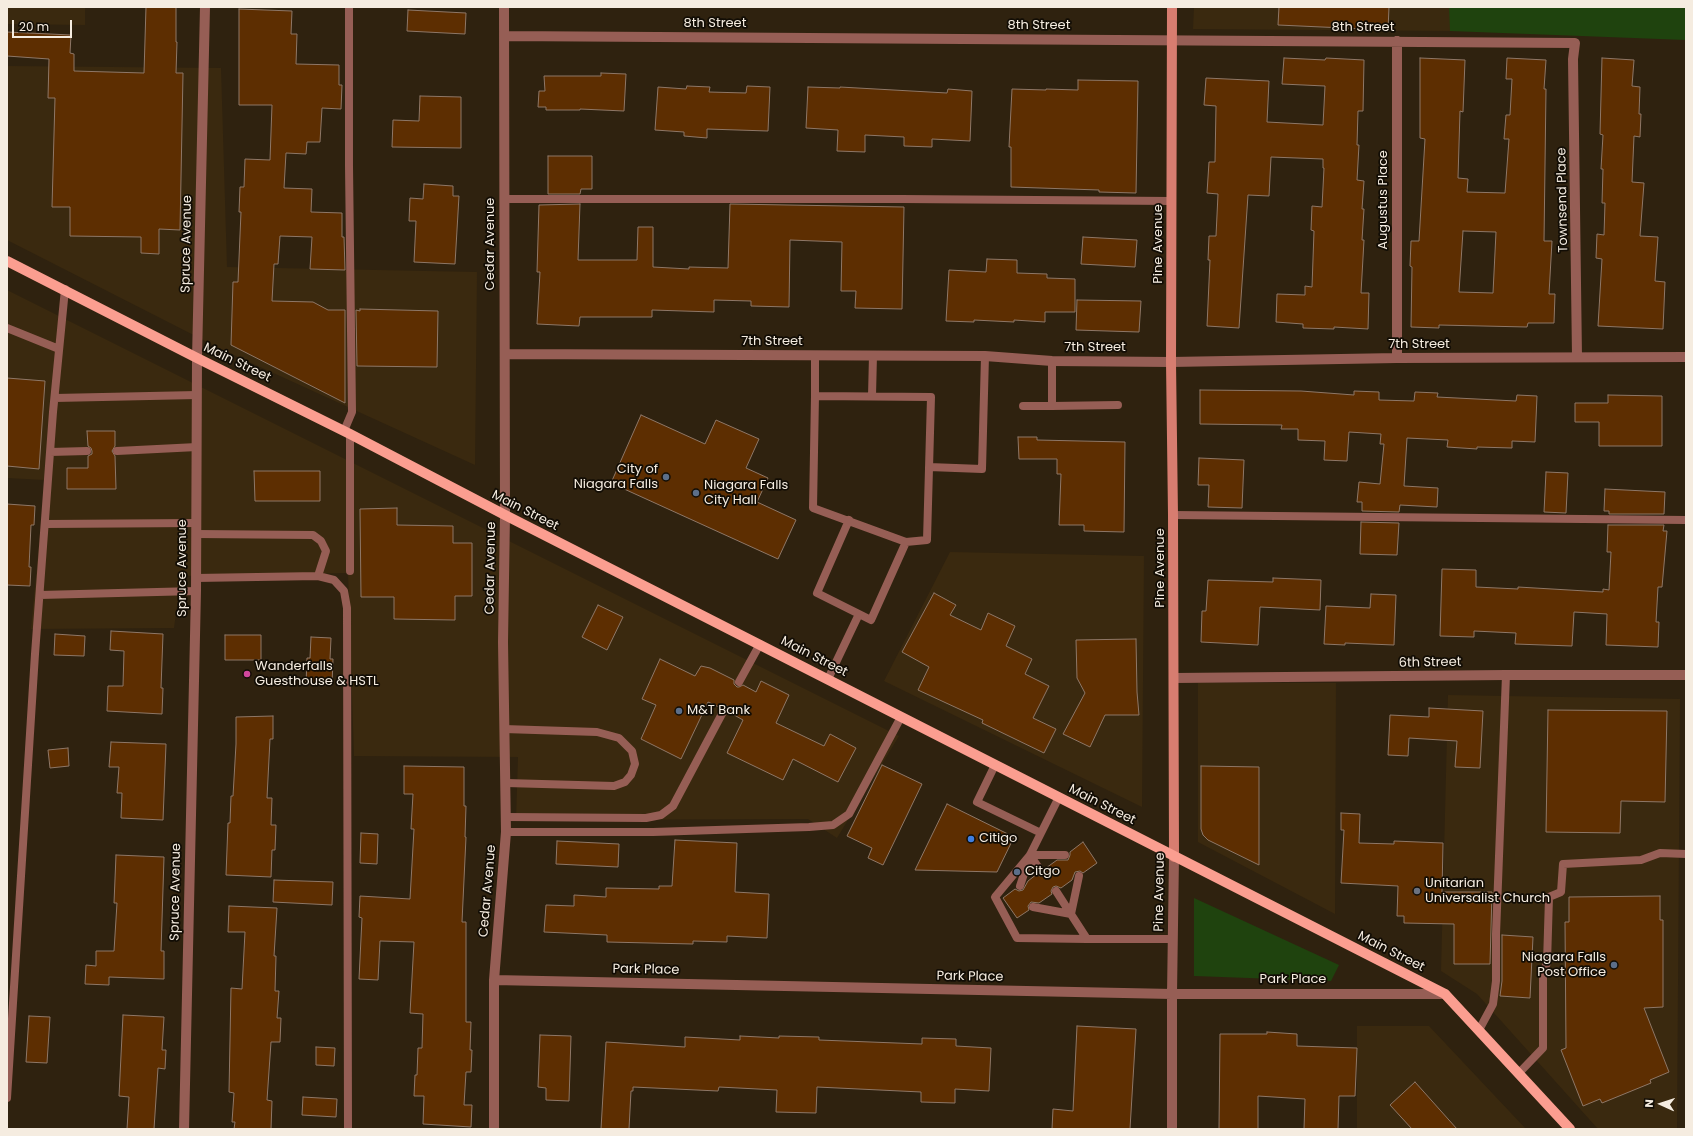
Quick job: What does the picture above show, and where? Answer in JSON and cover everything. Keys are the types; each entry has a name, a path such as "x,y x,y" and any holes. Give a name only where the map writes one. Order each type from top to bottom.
{"main road":[{"name":"Pine Avenue","path":"1172,7 1171,362 1174,857"},
{"name":"Main Street","path":"7,261 65,289 197,358 347,432 505,515 1445,994 1570,1129"}],"street":[{"name":"Spruce Avenue","path":"184,1129 196,591 197,358 205,7"},
{"name":"Cedar Avenue","path":"494,1129 494,980 506,832 503,642 505,515 504,7"},
{"name":"8th Street","path":"504,36 1575,43"},
{"name":"Augustus Place","path":"1397,41 1397,358"},
{"name":"Townsend Place","path":"1575,43 1573,59 1577,357"},
{"name":"7th Street","path":"505,354 984,356 1052,361 1171,362 1397,358 1686,357"},
{"name":"6th Street","path":"1174,678 1686,675"},
{"name":"Pine Avenue","path":"1172,1129 1174,857"},
{"name":"Park Place","path":"494,980 1172,994 1445,994"}],"lane":[{"path":"349,7 352,412 347,432 350,571"},
{"path":"504,199 734,198 1172,201"},
{"path":"7,1098 50,452 65,289"},
{"path":"7,328 59,349"},
{"path":"815,396 931,397 927,540 906,542 813,508 815,396 816,355"},
{"path":"872,396 873,355"},
{"path":"929,467 982,469 984,356"},
{"path":"1052,361 1052,406"},
{"path":"55,398 197,395"},
{"path":"1023,406 1118,405"},
{"path":"117,451 197,447"},
{"path":"50,452 87,451"},
{"path":"1173,515 1686,520"},
{"path":"849,520 817,593 871,620 906,542"},
{"path":"45,524 196,523"},
{"path":"196,534 313,535 321,541 326,551 318,576"},
{"path":"196,578 318,576 334,580 344,591 347,608 348,1129"},
{"path":"40,595 196,591"},
{"path":"828,679 859,614"},
{"path":"738,682 760,644"},
{"path":"1479,1030 1493,1004 1496,981 1496,934 1506,675"},
{"path":"506,817 646,818 661,815 673,806 724,710"},
{"path":"506,832 653,832 833,825 849,814 902,717"},
{"path":"504,729 597,732 612,736 619,738 632,751 635,764 631,775 625,782 614,786 506,783"},
{"path":"995,765 976,802 1041,833"},
{"path":"1020,886 1030,855 1059,797"},
{"path":"1519,1073 1543,1048 1543,972 1547,963 1549,897 1561,892 1563,864 1641,860 1660,853 1686,854"},
{"path":"1030,855 1065,855"},
{"path":"1030,855 1041,871"},
{"path":"1030,855 995,897 1017,938 1173,939"},
{"path":"1070,914 1079,876"},
{"path":"1056,891 1087,939"},
{"path":"1033,907 1070,914"}],"shaded area":[{"path":"7,7 85,7 85,25 7,24"},
{"path":"1194,7 1450,7 1450,31 1193,29"},
{"path":"7,66 221,68 227,267 477,272 475,465 223,350 7,240"},
{"path":"7,290 899,736 837,838 808,819 516,820 518,757 354,756 348,573 181,576 174,628 31,629 45,480 7,478"},
{"path":"950,552 1144,556 1142,807 884,681"},
{"path":"1198,683 1336,683 1335,914 1198,842"},
{"path":"1448,695 1680,699 1677,1129 1598,1129 1477,994 1441,971"},
{"path":"1357,1026 1429,1026 1526,1129 1357,1129"}],"green space":[{"path":"1449,7 1686,7 1686,40 1450,31"},
{"path":"1194,898 1339,965 1331,981 1194,976"}],"building":[{"path":"146,7 176,7 176,73 183,73 180,230 159,229 159,254 141,253 141,237 70,236 70,207 52,207 55,98 48,98 49,59 7,56 7,32 71,35 70,53 74,54 74,71 144,73"},
{"path":"1279,7 1389,7 1388,30 1278,25"},
{"path":"239,9 292,11 291,34 297,34 296,64 339,65 339,85 342,85 341,109 322,108 320,142 307,142 306,154 286,153 284,188 312,189 311,212 342,213 342,237 344,237 345,270 310,269 312,237 280,236 278,264 274,264 272,301 313,302 328,310 345,310 345,403 231,345 233,282 238,282 241,212 239,212 240,187 244,187 245,159 270,160 272,105 239,105"},
{"path":"408,10 466,13 465,34 407,31"},
{"path":"1284,58 1364,60 1363,111 1358,111 1357,145 1359,145 1357,180 1364,181 1362,240 1364,240 1361,293 1369,293 1368,329 1334,327 1334,329 1303,328 1303,324 1276,322 1277,294 1305,295 1305,286 1312,287 1314,231 1311,230 1312,206 1322,207 1324,168 1323,159 1271,157 1269,196 1248,195 1239,328 1207,326 1210,260 1208,260 1209,236 1216,236 1218,194 1207,193 1209,162 1215,162 1216,106 1204,105 1206,78 1269,81 1267,122 1323,125 1325,86 1282,84"},
{"path":"1420,58 1465,60 1463,112 1460,111 1458,178 1468,179 1467,192 1505,193 1509,139 1504,139 1506,115 1510,115 1512,79 1506,79 1507,58 1546,60 1544,89 1546,89 1544,241 1552,241 1549,294 1555,294 1554,323 1528,323 1527,327 1439,325 1439,328 1411,327 1411,241 1419,241 1425,139 1420,138","holes":["1463,231 1496,232 1493,293 1459,292"]},
{"path":"1602,58 1634,60 1632,86 1640,87 1639,114 1641,114 1640,137 1634,136 1632,182 1644,183 1640,236 1658,237 1655,281 1665,282 1663,329 1598,326 1602,259 1596,258 1597,234 1604,235 1605,203 1602,203 1603,169 1601,169 1603,135 1600,134"},
{"path":"601,73 626,74 624,111 580,109 546,110 546,107 538,107 539,91 545,91 544,76 601,76"},
{"path":"1078,80 1138,81 1136,193 1099,192 1099,190 1011,187 1011,147 1009,147 1012,89 1078,90"},
{"path":"687,86 710,87 709,92 746,93 747,86 770,87 768,131 707,129 707,138 684,136 684,132 655,130 658,87 686,89"},
{"path":"808,87 840,87 947,93 948,89 972,91 970,141 932,139 932,147 904,146 904,137 865,135 865,152 837,151 838,130 806,128"},
{"path":"420,96 461,97 461,148 392,147 393,120 419,121"},
{"path":"548,156 592,156 592,189 581,189 580,194 548,194"},
{"path":"424,184 453,186 453,196 459,196 455,264 414,262 416,221 409,221 410,198 423,199"},
{"path":"580,204 578,260 637,260 638,227 653,227 653,267 689,269 689,267 728,268 730,204 904,207 902,309 855,308 856,291 841,291 842,242 790,240 789,307 751,306 751,301 714,300 714,312 652,310 652,317 580,317 579,326 537,324 540,272 537,272 539,205"},
{"path":"1083,237 1137,240 1135,267 1081,264"},
{"path":"987,259 1017,260 1017,273 1047,274 1047,278 1075,279 1075,312 1045,312 1045,322 1014,320 1014,322 974,320 974,322 946,321 949,270 986,272"},
{"path":"1077,300 1141,301 1139,332 1076,330"},
{"path":"360,309 438,311 437,367 357,366 356,310 360,311"},
{"path":"7,378 45,381 39,469 7,466"},
{"path":"1200,390 1301,391 1354,395 1354,391 1379,392 1379,400 1414,401 1415,392 1438,393 1437,397 1516,401 1517,395 1537,396 1535,442 1512,441 1512,448 1477,447 1477,449 1447,447 1448,440 1407,438 1404,486 1438,488 1437,507 1400,505 1399,512 1362,511 1362,502 1357,502 1359,482 1380,484 1384,444 1380,444 1381,434 1349,432 1347,461 1324,460 1325,441 1298,440 1298,429 1281,429 1282,425 1200,424"},
{"path":"1608,395 1662,396 1662,446 1599,446 1599,422 1575,422 1575,403 1608,403"},
{"name":"Niagara Falls City Hall","path":"641,415 705,444 716,420 759,439 746,468 768,478 757,502 796,520 778,559 611,483"},
{"path":"87,431 115,431 115,446 112,451 115,456 116,489 67,489 67,468 88,468 88,456 92,454 92,451 88,446"},
{"path":"1018,437 1037,437 1037,440 1125,442 1124,532 1084,531 1084,525 1059,525 1061,474 1057,474 1057,459 1019,459"},
{"path":"1199,458 1244,460 1242,508 1208,507 1209,485 1198,485"},
{"path":"254,471 320,471 320,501 255,501"},
{"path":"1546,472 1568,473 1566,513 1544,512"},
{"path":"1605,489 1665,492 1664,514 1609,514 1609,511 1604,511"},
{"path":"7,504 35,506 34,525 31,525 29,567 31,567 30,586 7,585"},
{"path":"397,508 397,525 453,526 453,543 472,543 472,596 455,596 455,620 394,619 394,597 361,597 360,509"},
{"path":"1361,522 1399,523 1397,555 1360,554"},
{"path":"1608,525 1664,525 1663,531 1667,531 1662,587 1658,587 1656,622 1659,622 1658,647 1606,645 1607,614 1574,612 1572,646 1515,644 1516,633 1474,631 1474,637 1440,636 1442,569 1476,570 1476,587 1518,589 1518,587 1603,592 1603,589 1609,590 1611,552 1607,552"},
{"path":"1273,578 1321,580 1320,610 1260,607 1258,645 1201,642 1202,611 1206,611 1208,580 1273,582"},
{"path":"934,593 956,605 950,615 981,630 988,613 1015,626 1006,646 1032,659 1025,674 1049,686 1033,718 1056,729 1044,753 982,723 983,720 918,690 929,667 902,652"},
{"path":"1371,594 1396,595 1394,645 1345,643 1345,645 1324,644 1326,606 1370,608"},
{"path":"598,605 623,617 607,650 582,637"},
{"path":"111,631 163,634 161,688 163,688 162,714 107,711 108,686 123,686 124,651 110,650"},
{"path":"55,634 85,636 84,656 54,655"},
{"path":"225,635 261,635 261,660 225,660"},
{"path":"311,637 331,638 330,659 333,659 332,685 306,684 307,658 310,658"},
{"path":"1136,639 1139,715 1105,715 1090,747 1063,734 1085,693 1077,678 1076,640"},
{"path":"660,659 695,676 701,666 710,668 734,680 734,684 737,687 743,685 756,692 761,681 789,695 776,723 824,746 830,734 856,748 838,782 793,759 783,780 727,753 743,720 729,712 729,707 724,705 719,707 708,702 681,759 641,739 656,705 642,699"},
{"path":"1429,708 1483,711 1480,768 1455,767 1457,741 1409,738 1408,756 1388,755 1390,715 1429,717"},
{"path":"1548,710 1667,711 1665,802 1621,801 1620,833 1546,832"},
{"path":"273,716 273,739 270,739 267,798 272,798 271,825 276,825 275,850 272,850 271,877 226,875 228,823 230,823 231,796 233,796 236,717"},
{"path":"111,742 166,744 163,820 121,818 122,793 117,793 119,767 109,767"},
{"path":"68,748 69,766 50,768 48,750"},
{"path":"882,765 922,784 883,865 868,858 872,848 847,836"},
{"path":"404,766 464,767 466,837 462,922 466,922 466,1022 471,1022 470,1050 472,1050 471,1072 466,1072 464,1105 472,1105 471,1127 423,1124 424,1096 414,1096 415,1075 417,1075 418,1048 422,1048 423,1014 410,1013 414,942 380,941 378,980 359,979 362,918 359,917 360,896 410,899 414,829 411,829 413,794 404,794"},
{"path":"1201,766 1259,767 1259,865 1208,840 1203,835 1201,829"},
{"name":"Citigo","path":"947,804 1014,837 997,872 915,870"},
{"path":"1341,813 1360,814 1359,843 1394,844 1394,841 1443,843 1442,892 1492,892 1490,964 1454,964 1454,924 1404,923 1404,916 1397,916 1398,886 1341,883 1344,830 1341,830"},
{"path":"361,833 378,834 377,864 360,863"},
{"path":"675,840 737,843 735,892 769,894 767,938 727,936 727,942 693,941 693,944 607,942 607,935 544,932 546,905 574,906 574,895 606,897 606,888 659,889 659,886 672,886"},
{"path":"557,841 619,844 618,867 556,864"},
{"path":"1083,842 1097,863 1083,873 1080,871 1075,872 1072,880 1061,888 1056,886 1053,887 1051,891 1052,894 1039,903 1031,902 1028,906 1029,910 1017,918 1003,898 1015,889 1019,891 1023,890 1028,881 1037,874 1039,876 1044,876 1046,873 1046,868 1057,860 1068,860 1070,852"},
{"path":"116,855 164,857 161,951 164,951 164,979 109,977 109,985 85,984 86,965 96,966 96,951 114,951 117,903 114,903"},
{"path":"274,880 333,882 332,905 273,902"},
{"name":"Niagara Falls Post Office","path":"1660,896 1660,920 1663,920 1663,1007 1644,1008 1669,1072 1650,1080 1651,1083 1602,1103 1600,1099 1583,1106 1561,1050 1566,1048 1565,922 1569,922 1569,897"},
{"path":"229,906 277,908 274,956 276,956 275,991 279,991 277,1018 281,1018 280,1042 271,1042 267,1100 272,1101 271,1129 234,1129 235,1122 232,1122 234,1093 229,1092 231,988 242,989 245,932 228,932"},
{"path":"1502,935 1533,937 1530,998 1500,996 1502,981"},
{"path":"123,1015 164,1017 162,1050 166,1050 165,1069 158,1068 154,1129 127,1129 129,1097 119,1096"},
{"path":"29,1016 50,1017 47,1063 26,1062"},
{"path":"1077,1026 1136,1029 1130,1129 1052,1129 1053,1109 1073,1111"},
{"path":"1267,1032 1297,1034 1297,1046 1357,1048 1355,1096 1339,1096 1338,1129 1304,1129 1305,1099 1258,1096 1258,1129 1219,1129 1220,1034 1267,1034"},
{"path":"540,1035 571,1036 569,1101 546,1100 546,1088 538,1087"},
{"path":"740,1036 779,1038 779,1036 819,1037 819,1040 922,1044 922,1038 956,1039 956,1046 991,1048 989,1091 955,1089 955,1103 921,1102 921,1092 817,1087 816,1113 776,1112 777,1090 719,1087 718,1091 633,1087 633,1091 631,1091 629,1129 601,1129 606,1042 685,1047 685,1037 740,1040"},
{"path":"316,1047 335,1048 334,1066 316,1065"},
{"path":"1415,1082 1457,1129 1412,1129 1390,1105"},
{"path":"303,1097 337,1099 336,1117 302,1115"}],"place":[{"name":"City of Niagara Falls","path":"666,477"},
{"name":"Niagara Falls City Hall","path":"696,493"},
{"name":"Wanderfalls Guesthouse & HSTL","path":"247,674"},
{"name":"M&T Bank","path":"679,711"},
{"name":"Citigo","path":"971,839"},
{"name":"Citgo","path":"1017,872"},
{"name":"Unitarian Universalist Church","path":"1417,891"},
{"name":"Niagara Falls Post Office","path":"1614,965"}]}
